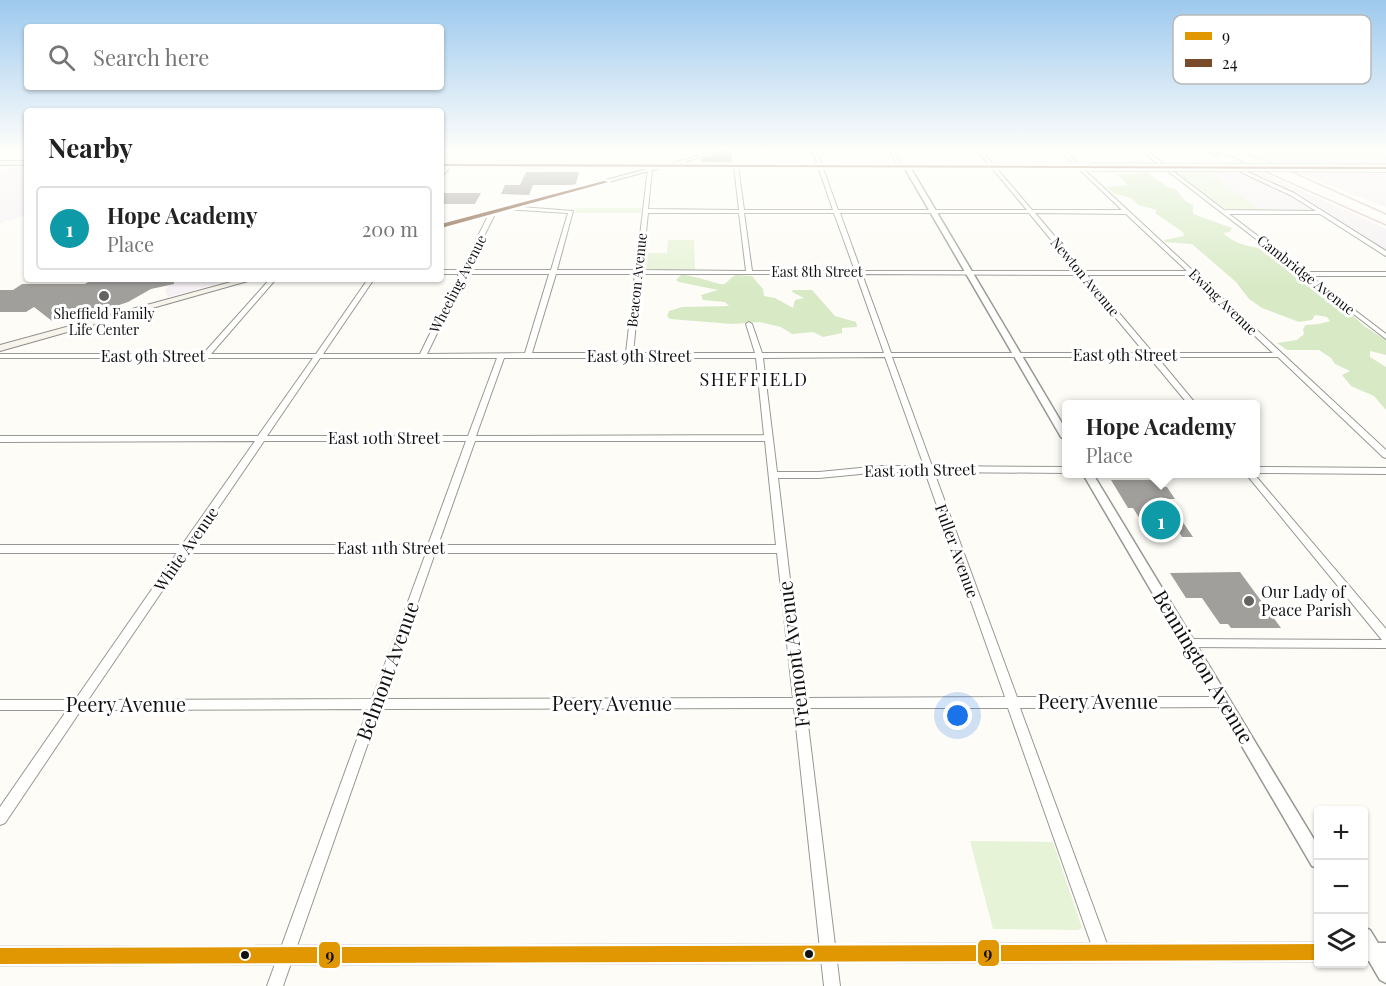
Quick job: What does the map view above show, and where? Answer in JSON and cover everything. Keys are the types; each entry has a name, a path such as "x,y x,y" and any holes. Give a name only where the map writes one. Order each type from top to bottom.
{"main road":[{"path":"444,225 556,195"},
{"path":"0,348 240,282"}],"street":[{"name":"Beacon Avenue","path":"629,356 647,195"},
{"path":"739,195 749,272"},
{"name":"Fuller Avenue","path":"830,195 1102,952"},
{"path":"922,195 1062,430"},
{"name":"Newton Avenue","path":"1017,195 1188,400"},
{"name":"Ewing Avenue","path":"1110,195 1386,455"},
{"name":"Cambridge Avenue","path":"1202,195 1386,337"},
{"path":"1294,195 1386,254"},
{"path":"507,208 571,212 528,356"},
{"path":"645,212 1128,212"},
{"path":"1224,212 1322,213"},
{"name":"Wheeling Avenue","path":"422,356 464,273 491,216 490,213"},
{"name":"East 8th Street","path":"444,272 1192,273"},
{"path":"1304,274 1386,273"},
{"path":"205,356 270,282"},
{"name":"White Avenue","path":"0,818 369,282"},
{"name":"Fremont Avenue","path":"749,324 759,356 832,986"},
{"name":"East 9th Street","path":"0,356 1278,355"},
{"name":"Belmont Avenue","path":"275,986 501,356"},
{"name":"East 10th Street","path":"0,439 769,438"},
{"name":"East 10th Street","path":"773,475 928,469 1062,470"},
{"path":"1260,470 1386,471"},
{"name":"Bennington Avenue","path":"1090,478 1314,853"},
{"path":"1253,478 1386,637"},
{"name":"East 11th Street","path":"0,549 782,549"},
{"path":"1189,643 1386,644"},
{"name":"Peery Avenue","path":"0,705 1224,702"},
{"path":"0,956 1314,952"},
{"path":"1374,952 1386,974"}],"shaded area":[{"path":"0,195 24,195 24,216 0,223"},
{"path":"1240,195 1288,195 1312,211 1261,210"},
{"path":"1300,195 1311,195 1386,229 1386,250"},
{"path":"1355,195 1386,195 1386,207"},
{"path":"173,282 225,282 168,297 165,290"}],"green space":[{"path":"1119,195 1181,195 1185,201 1193,205 1193,214 1232,228 1230,232 1223,233 1237,242 1264,248 1348,311 1364,326 1386,340 1386,355 1370,351 1370,357 1386,367 1386,410 1374,396 1351,386 1342,375 1350,371 1335,364 1331,358 1319,350 1287,350 1277,343 1297,340 1304,334 1303,329 1306,325 1330,321 1327,317 1315,315 1312,320 1299,322 1262,308 1249,299 1236,282 1192,244 1165,242 1164,240 1184,236 1183,232 1155,213 1157,210 1138,205 1131,198"},
{"path":"1205,195 1240,195 1261,210 1224,209"},
{"path":"577,208 641,208 641,213 575,213"},
{"path":"668,240 694,240 695,270 643,269 643,253 667,253"},
{"path":"681,275 722,284 736,275 752,276 763,289 764,296 775,298 793,308 795,300 804,298 792,292 793,290 812,290 835,316 856,322 857,327 842,328 842,333 823,337 813,332 792,334 781,327 760,322 732,324 670,319 667,316 669,311 682,307 729,306 725,302 703,300 701,295 718,290 679,282 676,280"},
{"path":"970,841 1053,842 1082,928 1078,930 993,929"}],"building":[{"path":"444,195 480,195 475,204 444,204"},
{"name":"Sheffield Family Life Center","path":"88,282 174,282 174,284 151,289 128,302 101,311 70,314 52,321 34,307 26,312 0,312 0,290 13,290 22,284 85,284"},
{"path":"1111,480 1156,480 1161,487 1167,487 1175,499 1167,499 1193,537 1182,537 1179,532 1148,532 1133,508 1128,508"},
{"name":"Our Lady of Peace Parish","path":"1240,572 1281,628 1231,628 1228,624 1220,624 1202,598 1186,598 1170,573"}],"railway":[{"path":"1318,195 1386,225"},
{"path":"1344,195 1386,214"}],"transit line":[{"name":"24","path":"444,225 557,195"},
{"name":"9","path":"0,956 1314,952"}],"place":[{"name":"Sheffield Family Life Center","path":"104,296"},
{"name":"Hope Academy","path":"1161,520"},
{"name":"Our Lady of Peace Parish","path":"1249,601"}],"district":[{"name":"SHEFFIELD","path":"754,380"}]}
